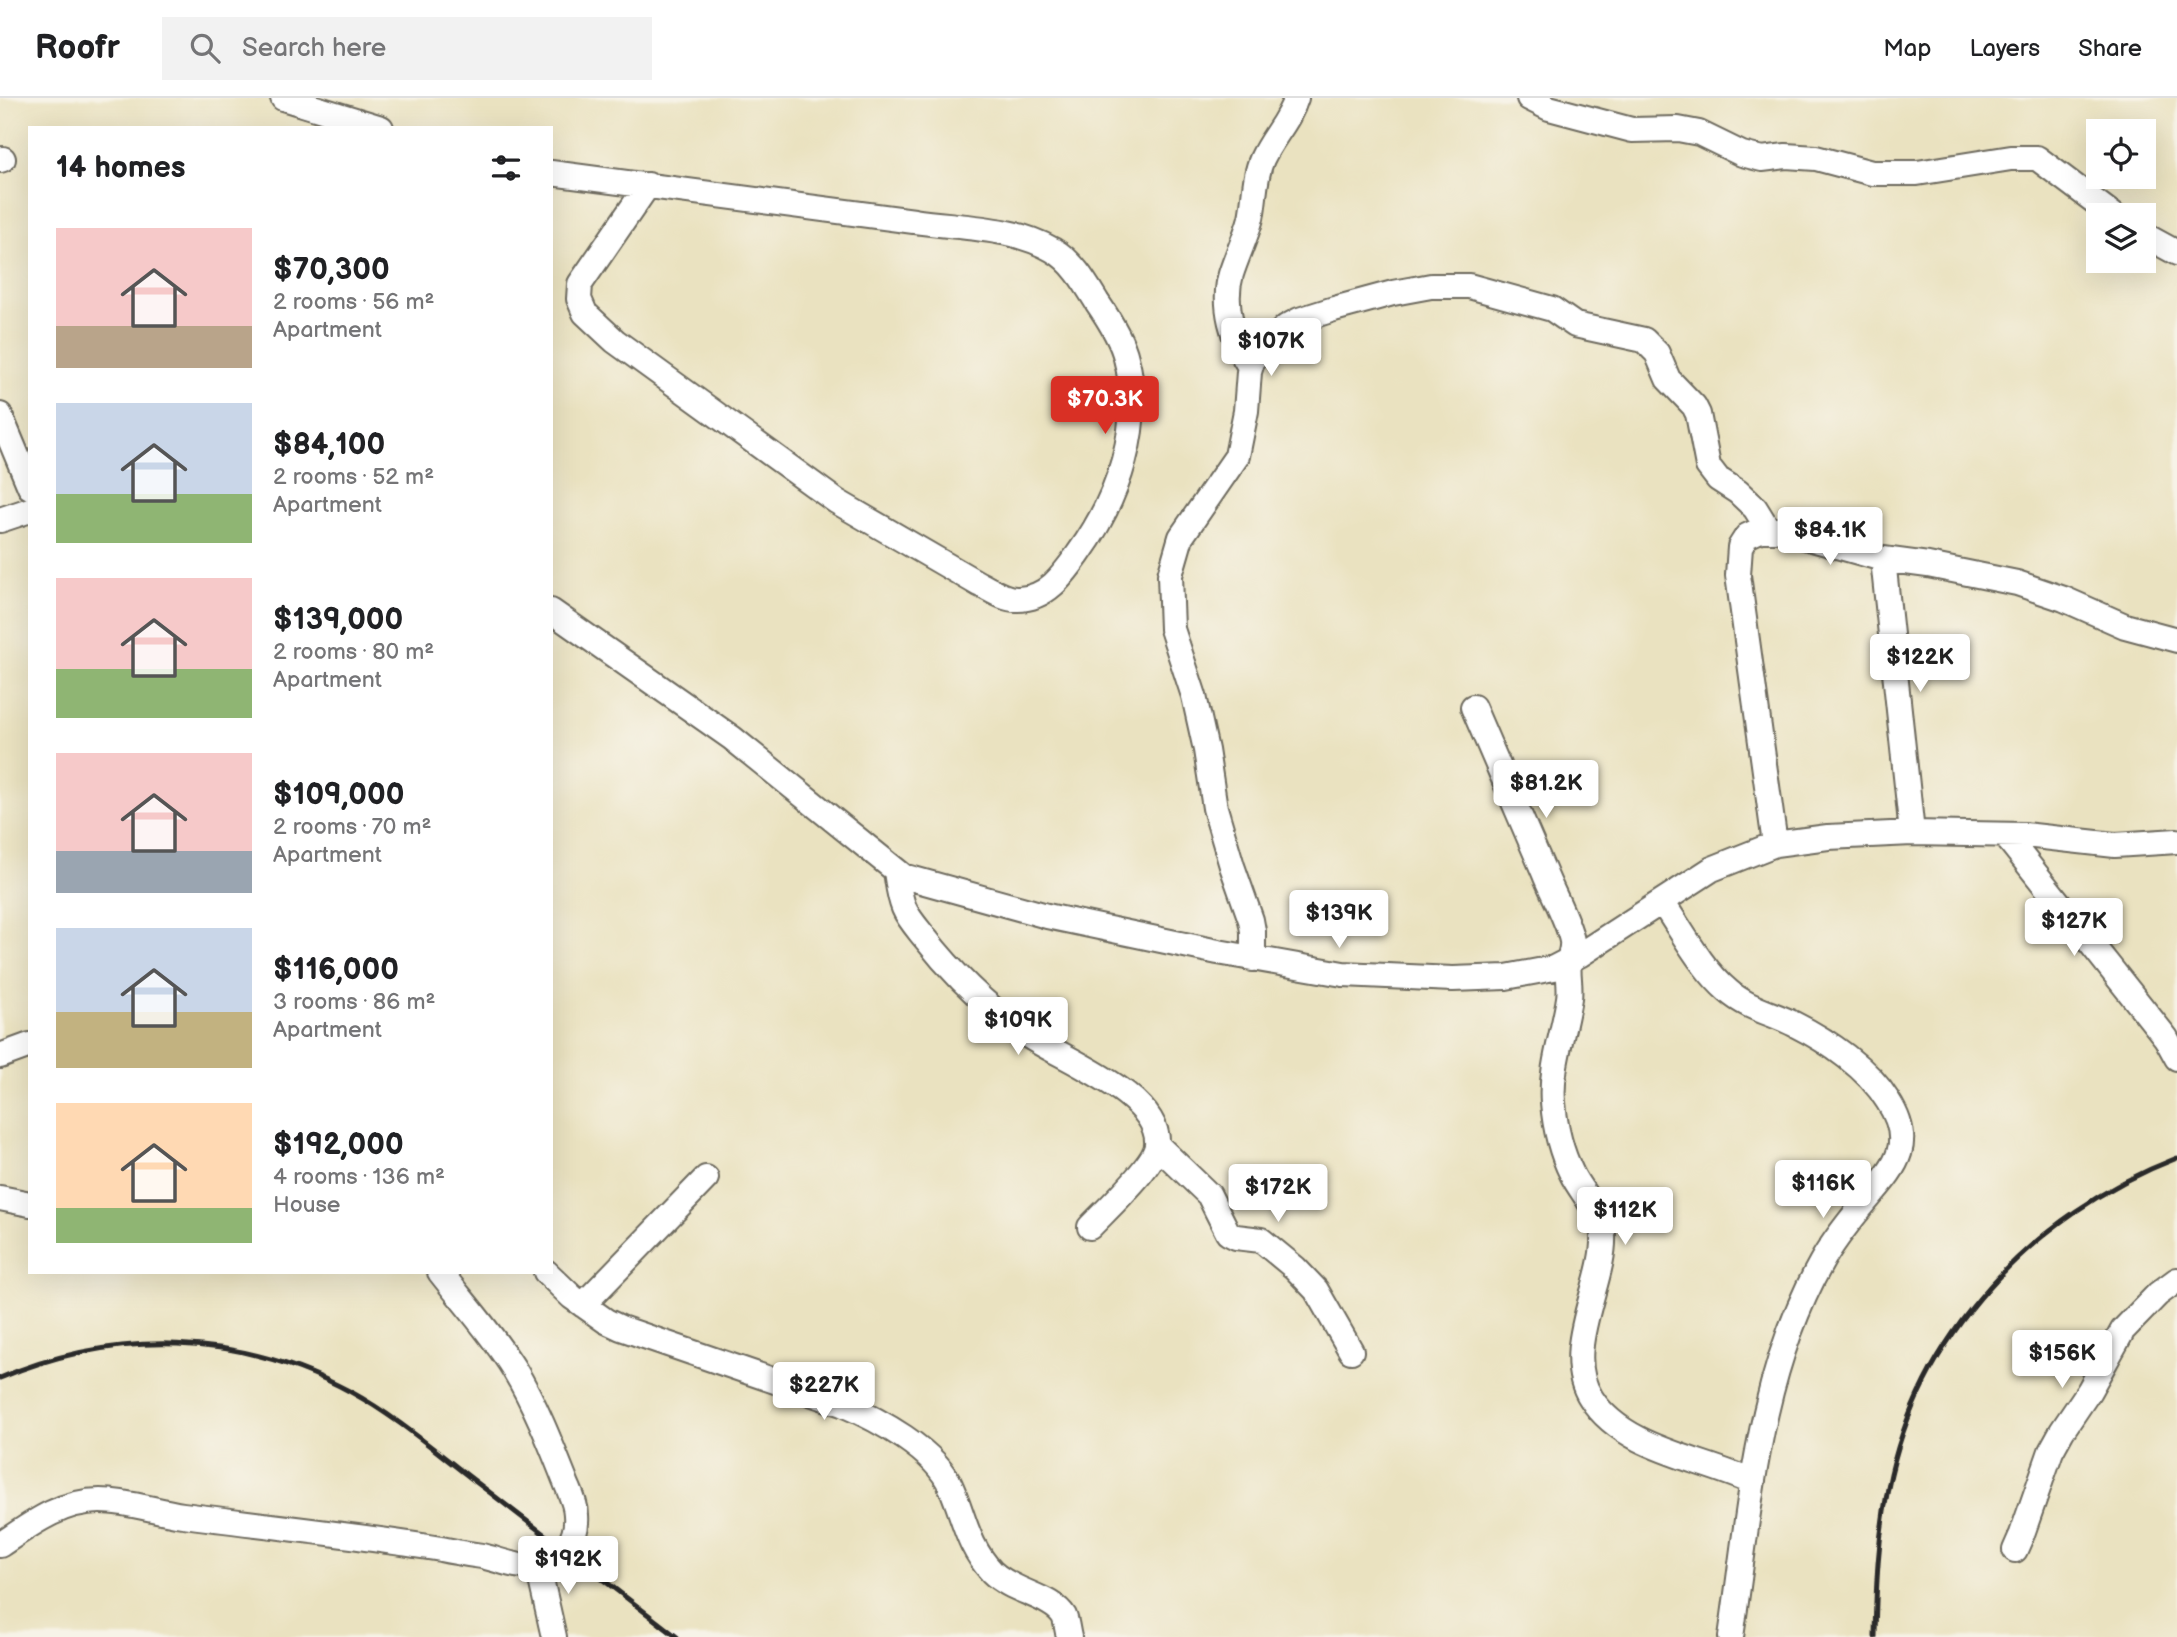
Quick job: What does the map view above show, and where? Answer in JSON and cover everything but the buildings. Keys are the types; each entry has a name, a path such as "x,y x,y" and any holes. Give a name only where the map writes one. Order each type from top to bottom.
{"street":[{"path":"283,98 374,126"},
{"path":"1250,367 1239,350 1234,332 1227,300 1230,277 1250,219 1261,160 1291,115 1296,98"},
{"path":"1529,98 1549,108 1632,130 1678,129 1699,133 1742,154 1762,159 1786,156 1816,158 1872,173 1917,173 2011,158 2037,158 2097,203"},
{"path":"553,173 648,185 995,231 1040,243 1055,251 1070,264 1102,309 1126,355 1132,403 1123,462 1115,488 1086,543 1065,573 1050,588 1031,597 1016,600 979,584 836,501 615,341 589,318 581,307 580,284 648,185"},
{"path":"2156,242 2177,253"},
{"path":"1253,959 1253,931 1215,808 1194,696 1172,629 1169,593 1170,575 1181,537 1237,456 1253,359 1286,327 1299,320 1394,293 1431,286 1469,286 1542,305 1575,325 1644,340 1663,364 1668,379 1688,398 1698,414 1708,466 1718,479 1738,492 1755,508 1768,529"},
{"path":"0,415 28,482"},
{"path":"0,520 28,511"},
{"path":"1775,844 1738,575 1739,553 1747,536 1768,529 1793,533 1883,559 2017,583 2078,605 2125,626 2177,640"},
{"path":"1883,559 1912,833"},
{"path":"553,612 732,738 896,871 910,879 1047,916 1253,959 1343,974 1442,979 1522,975 1569,962 1712,869 1775,844 1828,837 1912,833 2041,836 2115,845 2177,841"},
{"path":"1473,707 1570,935 1572,950 1569,962 1569,997 1552,1092 1554,1114 1560,1141 1572,1173 1599,1217 1604,1234 1583,1339 1582,1374 1585,1387 1602,1412 1630,1434 1657,1448 1710,1464 1752,1482"},
{"path":"2006,835 2166,1038 2177,1058"},
{"path":"896,871 904,909 961,981 982,1001 1037,1042 1120,1088 1150,1121 1157,1145 1209,1195 1228,1233 1236,1237 1261,1240 1295,1268 1316,1290 1351,1351"},
{"path":"1662,902 1709,971 1729,993 1794,1024 1856,1066 1888,1100 1902,1136 1901,1149 1894,1167 1862,1205 1822,1262 1788,1334 1763,1418 1731,1637"},
{"path":"0,1056 28,1046"},
{"path":"1090,1227 1134,1181 1155,1153 1157,1145"},
{"path":"583,1305 706,1178"},
{"path":"0,1198 28,1204"},
{"path":"0,1545 56,1509 100,1501 395,1542 508,1563 538,1566 566,1551 571,1543 576,1521 574,1503 532,1402 514,1369 442,1274"},
{"path":"548,1274 558,1286 583,1305 621,1328 842,1404 910,1443 944,1475 965,1530 980,1558 1000,1579 1026,1594 1052,1604 1064,1617 1069,1637"},
{"path":"2015,1550 2051,1451 2062,1431 2089,1391 2123,1330 2158,1294 2177,1280"},
{"path":"538,1566 554,1637"}],"railway":[{"path":"1875,1637 1878,1562 1888,1488 1903,1432 1926,1380 1955,1331 1990,1286 2031,1246 2076,1211 2125,1182 2177,1158"},
{"path":"0,1378 44,1362 88,1351 133,1345 177,1344 222,1348 309,1372 369,1402 403,1425 677,1637"}]}
